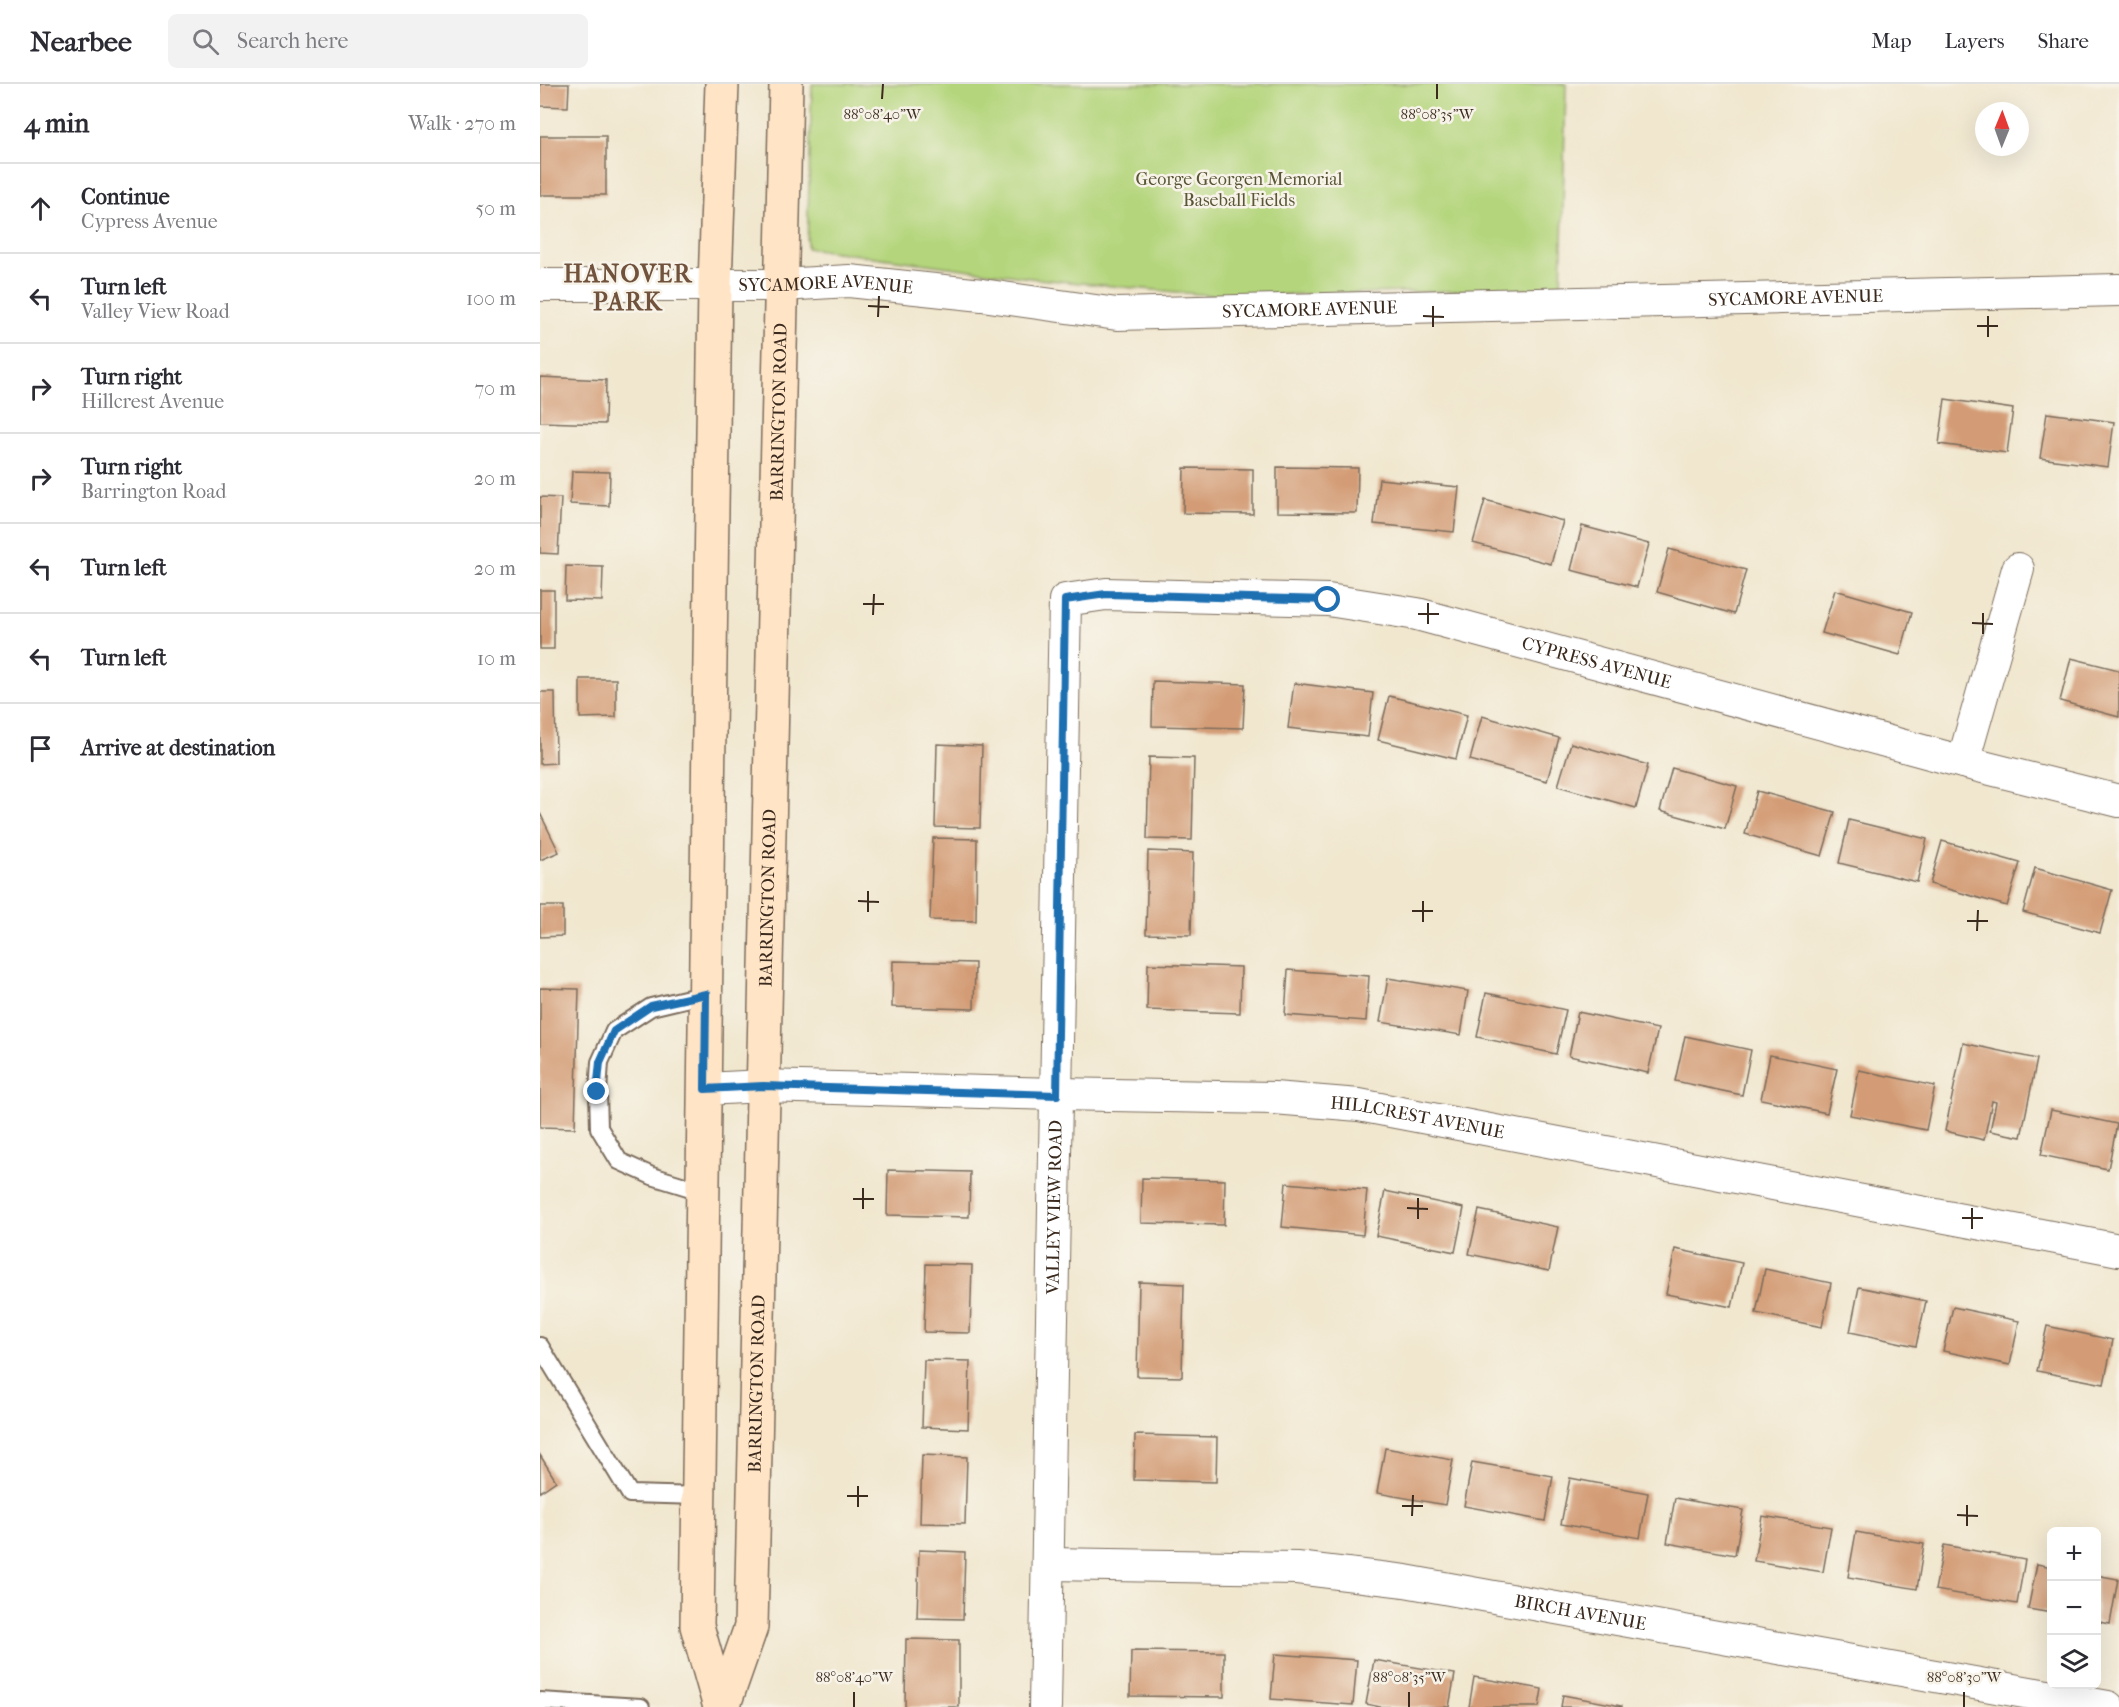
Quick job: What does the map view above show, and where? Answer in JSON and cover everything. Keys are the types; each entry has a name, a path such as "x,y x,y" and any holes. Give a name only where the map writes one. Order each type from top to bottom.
{"main road":[{"name":"BARRINGTON ROAD","path":"722,84 715,285 697,1626 722,1707"},
{"name":"BARRINGTON ROAD","path":"722,1707 751,1627 786,84"}],"street":[{"name":"SYCAMORE AVENUE","path":"540,285 782,285 849,281 982,295 1117,314 1534,306 2119,290"},
{"path":"1963,762 2018,569"},
{"name":"CYPRESS AVENUE","path":"1065,600 1106,594 1328,600 1366,604 1417,614 1963,762 2119,801"},
{"name":"VALLEY VIEW ROAD","path":"1045,1707 1065,600"},
{"name":"HILLCREST AVENUE","path":"705,1089 763,1086 1057,1095 1274,1098 1359,1105 2119,1250"},
{"name":"BIRCH AVENUE","path":"1048,1564 1297,1568 1346,1572 2108,1707"}],"lane":[{"path":"704,1192 652,1176 620,1161 599,1128 597,1092 600,1062 614,1031 651,1006 706,994"},
{"path":"540,1346 630,1494 700,1496"},
{"path":"540,1701 641,1707"}],"green space":[{"name":"George Georgen Memorial Baseball Fields","path":"812,84 1566,84 1561,289 1218,296 1038,279 807,248"}],"building":[{"path":"540,84 569,84 568,107 540,106"},
{"path":"540,136 606,136 606,195 540,195"},
{"path":"540,377 606,380 605,424 540,422"},
{"path":"1945,399 2013,409 2007,453 1939,444"},
{"path":"2047,413 2114,422 2108,467 2040,458"},
{"path":"1277,467 1358,468 1357,513 1277,512"},
{"path":"1184,468 1253,469 1253,514 1183,513"},
{"path":"572,471 610,472 609,506 570,504"},
{"path":"1379,479 1459,487 1454,532 1374,524"},
{"path":"540,497 561,498 558,554 540,553"},
{"path":"1485,500 1563,521 1551,564 1473,543"},
{"path":"1582,526 1649,544 1637,587 1571,570"},
{"path":"1669,549 1746,570 1734,614 1657,592"},
{"path":"566,566 603,567 602,601 565,600"},
{"path":"540,590 554,590 554,649 540,649"},
{"path":"1835,590 1912,612 1900,655 1822,633"},
{"path":"2071,658 2119,670 2119,717 2060,701"},
{"path":"580,679 616,679 616,717 580,718"},
{"path":"1153,681 1245,684 1243,728 1152,726"},
{"path":"1294,683 1373,693 1368,737 1288,728"},
{"path":"540,692 555,692 556,763 540,764"},
{"path":"1389,696 1467,715 1456,759 1378,740"},
{"path":"1482,716 1559,738 1547,781 1470,760"},
{"path":"1571,743 1648,765 1636,808 1558,786"},
{"path":"937,744 982,746 980,828 935,827"},
{"path":"1149,757 1194,758 1192,840 1147,839"},
{"path":"1672,768 1737,786 1725,829 1660,811"},
{"path":"1757,791 1835,812 1822,856 1745,834"},
{"path":"540,813 559,852 540,860"},
{"path":"1849,820 1927,839 1917,882 1839,863"},
{"path":"933,838 977,839 976,921 930,920"},
{"path":"1942,841 2020,863 2007,906 1930,884"},
{"path":"1148,851 1193,853 1191,935 1146,934"},
{"path":"2035,868 2112,890 2100,933 2023,912"},
{"path":"540,906 563,906 563,936 540,937"},
{"path":"893,961 975,963 974,1009 892,1007"},
{"path":"1148,964 1241,967 1240,1013 1147,1010"},
{"path":"1288,970 1369,976 1366,1021 1285,1015"},
{"path":"1388,978 1468,991 1461,1035 1380,1022"},
{"path":"540,988 579,989 575,1128 540,1127"},
{"path":"1486,993 1566,1010 1556,1054 1477,1037"},
{"path":"1578,1012 1658,1029 1648,1073 1569,1056"},
{"path":"1685,1036 1751,1050 1742,1095 1675,1081"},
{"path":"1963,1043 2037,1059 2021,1137 1990,1131 1996,1102 1992,1101 1984,1140 1945,1131"},
{"path":"1770,1055 1837,1069 1827,1113 1761,1099"},
{"path":"1859,1070 1935,1086 1926,1130 1850,1115"},
{"path":"2051,1110 2117,1124 2108,1169 2041,1155"},
{"path":"888,1170 970,1172 969,1217 887,1215"},
{"path":"1142,1178 1225,1180 1224,1225 1141,1223"},
{"path":"1286,1183 1367,1190 1363,1235 1282,1227"},
{"path":"1385,1191 1464,1208 1455,1252 1376,1236"},
{"path":"1479,1210 1558,1227 1549,1271 1469,1254"},
{"path":"1675,1249 1742,1263 1732,1307 1666,1294"},
{"path":"926,1264 972,1265 970,1333 924,1332"},
{"path":"1765,1269 1831,1283 1822,1327 1756,1313"},
{"path":"1139,1282 1184,1284 1182,1377 1137,1376"},
{"path":"1859,1287 1926,1301 1916,1346 1850,1332"},
{"path":"1953,1307 2019,1321 2010,1365 1943,1351"},
{"path":"2047,1326 2113,1340 2104,1384 2037,1371"},
{"path":"924,1360 970,1361 968,1429 922,1427"},
{"path":"1135,1435 1217,1437 1216,1482 1134,1480"},
{"path":"1385,1448 1453,1460 1445,1505 1377,1493"},
{"path":"540,1455 556,1481 540,1492"},
{"path":"922,1455 967,1457 965,1524 920,1523"},
{"path":"1472,1462 1553,1476 1545,1521 1464,1506"},
{"path":"1570,1478 1648,1493 1640,1538 1561,1524"},
{"path":"1675,1498 1743,1510 1735,1555 1667,1543"},
{"path":"1762,1516 1831,1527 1823,1572 1754,1561"},
{"path":"1856,1532 1924,1544 1917,1589 1848,1577"},
{"path":"1944,1545 2025,1560 2017,1604 1935,1590"},
{"path":"919,1550 965,1552 963,1619 917,1618"},
{"path":"2037,1564 2047,1566 2047,1612 2028,1609"},
{"path":"2101,1576 2118,1579 2110,1624 2101,1622"},
{"path":"906,1639 959,1640 959,1707 905,1707"},
{"path":"1131,1651 1224,1652 1224,1697 1130,1696"},
{"path":"1275,1654 1357,1660 1353,1705 1271,1699"},
{"path":"1374,1660 1455,1674 1449,1707 1380,1707 1366,1704"},
{"path":"1474,1677 1542,1689 1539,1707 1469,1707"},
{"path":"1563,1695 1622,1706 1622,1707 1561,1707"}],"district":[{"name":"HANOVER PARK","path":"628,288"}],"route":[{"path":"597,1092 600,1062 614,1031 651,1006 706,994 705,1089 763,1086 1057,1095 1065,600 1106,594 1328,600"}]}
